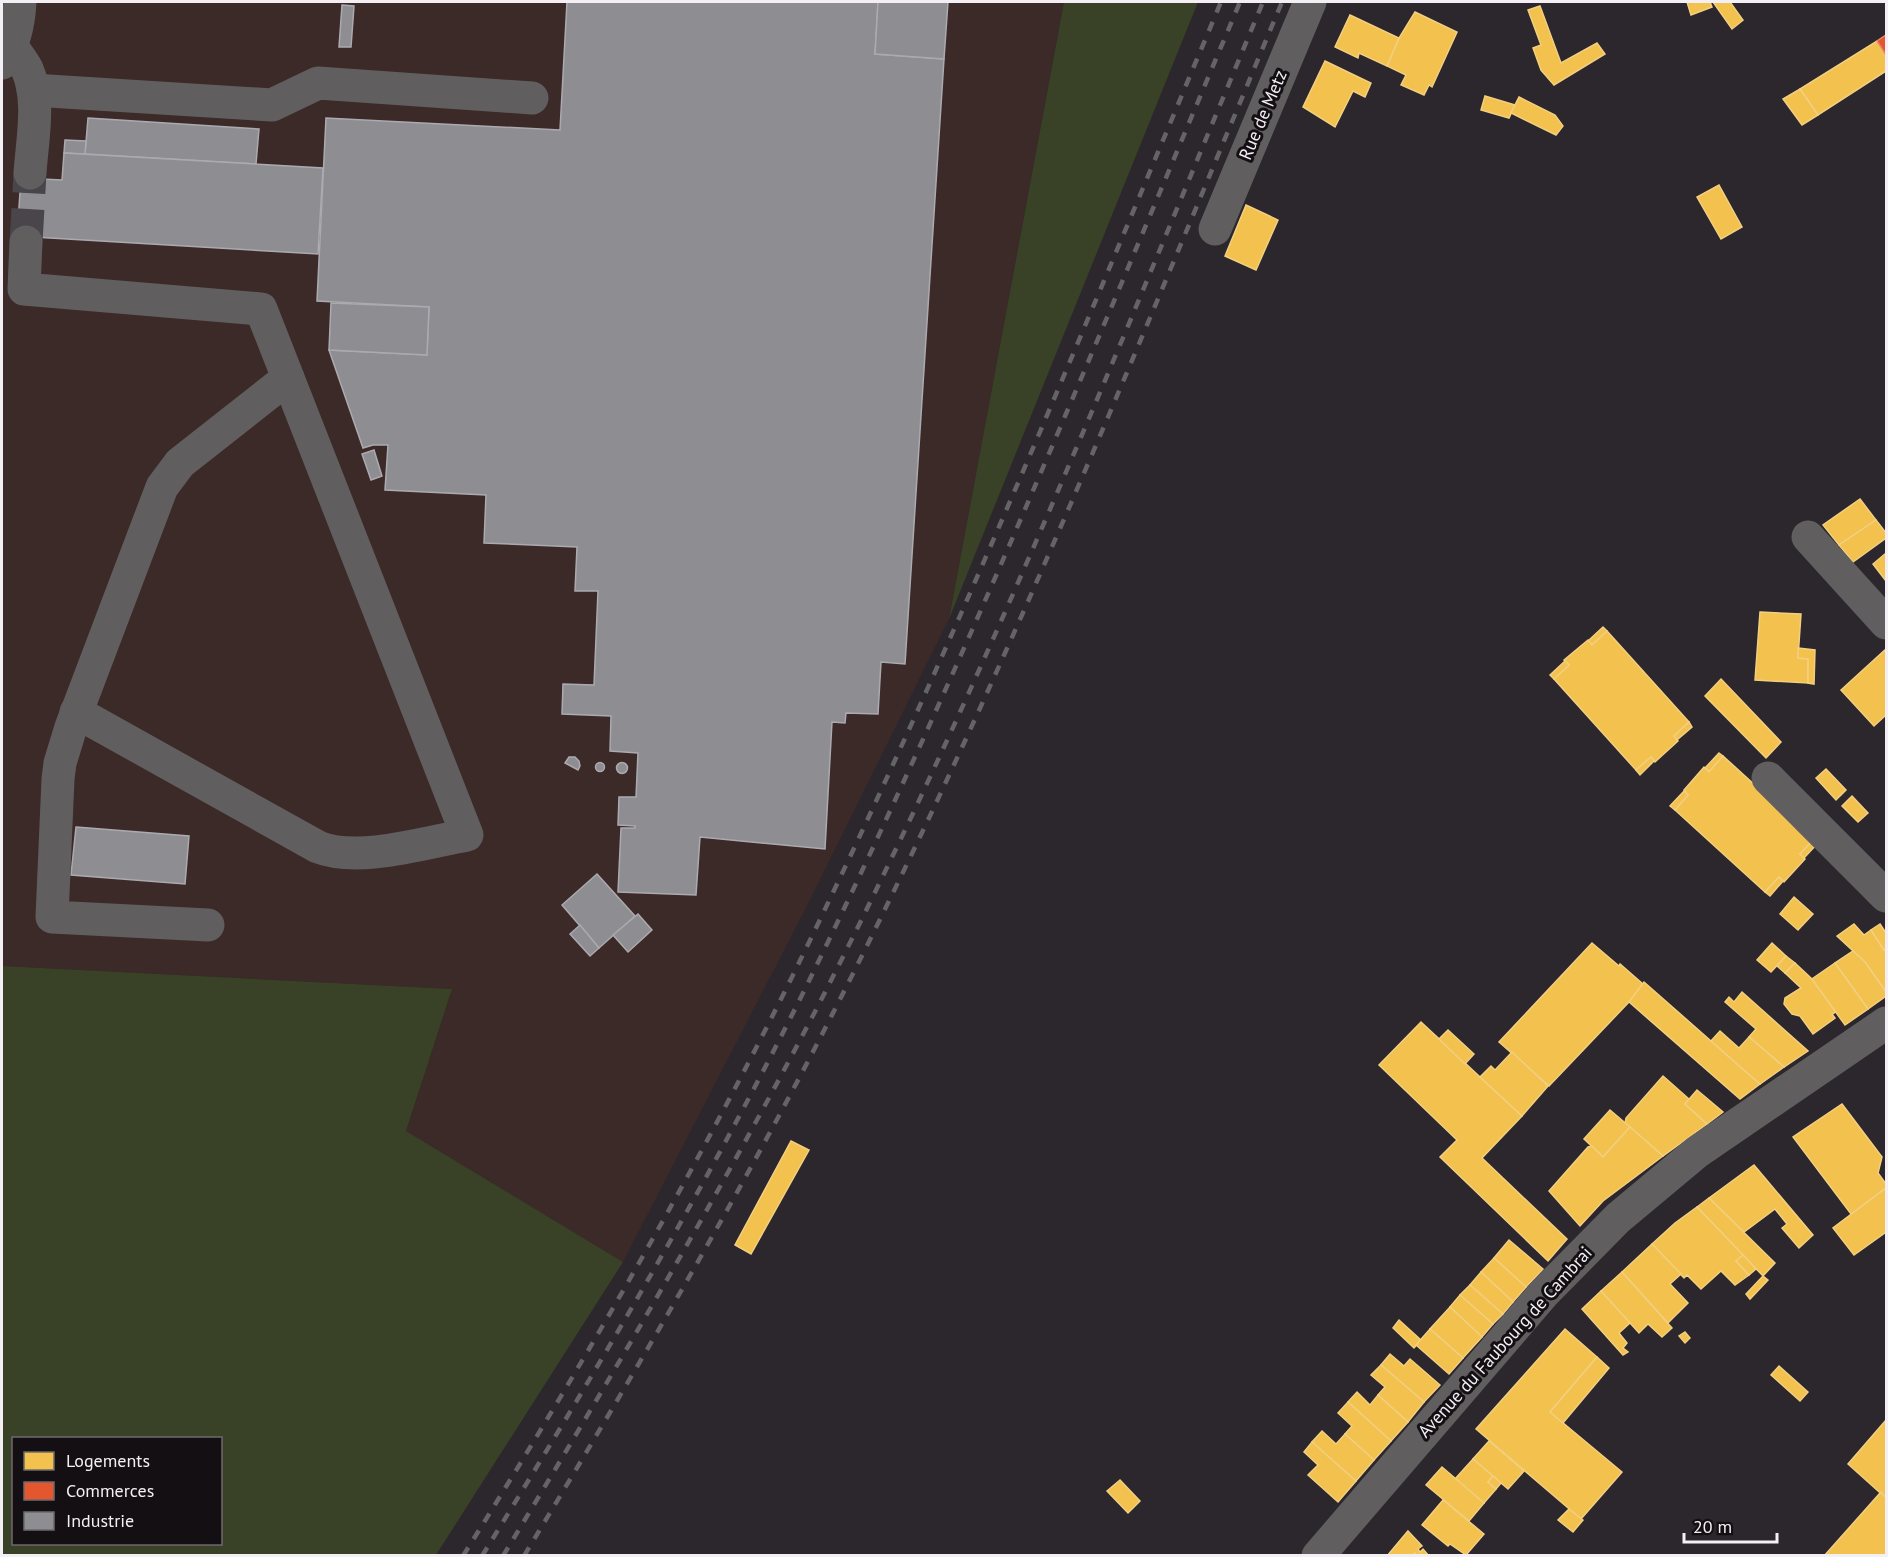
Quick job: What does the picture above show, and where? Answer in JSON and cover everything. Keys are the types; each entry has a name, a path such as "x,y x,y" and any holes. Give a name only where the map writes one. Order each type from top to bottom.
{"street":[{"name":"Rue de Metz","path":"1215,229 1311,2"},
{"path":"11,29 33,90 30,173"},
{"path":"33,90 272,105 318,83 532,98"},
{"path":"26,242 24,289 261,309 468,835 361,854 332,853 76,712"},
{"path":"208,925 52,917 58,779 64,747 76,712 162,487 180,463 288,378"},
{"path":"1808,537 1887,623"},
{"path":"1768,778 1887,896"},
{"name":"Avenue du Faubourg de Cambrai","path":"1323,1554 1544,1293 1618,1218 1711,1142 1887,1023"}],"shaded area":[{"path":"7,2 1064,2 949,619 806,908 623,1262 406,1131 452,989 2,966 2,20"}],"green space":[{"path":"1064,2 1198,2 949,619"},
{"path":"2,966 452,989 406,1131 623,1262 436,1555 2,1555"}],"building: Logements":[{"path":"1687,2 1710,2 1712,7 1691,15"},
{"path":"1713,2 1730,2 1743,20 1732,29"},
{"path":"1540,6 1561,63 1597,43 1605,54 1554,85 1541,70 1533,48 1541,45 1528,10"},
{"path":"1415,12 1457,32 1432,87 1429,85 1424,95 1401,85 1406,75 1387,66 1399,38"},
{"path":"1350,15 1399,38 1387,66 1359,53 1358,58 1335,47"},
{"path":"1877,41 1886,55 1886,71 1818,115 1800,89"},
{"path":"1325,61 1371,83 1365,97 1353,91 1335,127 1303,107"},
{"path":"1800,89 1818,115 1802,125 1783,99"},
{"path":"1485,96 1515,105 1509,118 1481,110"},
{"path":"1519,97 1555,115 1563,126 1556,135 1511,113"},
{"path":"1719,185 1742,227 1721,239 1697,197"},
{"path":"1246,205 1278,220 1256,270 1225,256"},
{"path":"1860,499 1876,520 1839,545 1823,525"},
{"path":"1876,520 1886,533 1886,538 1853,562 1839,545"},
{"path":"1886,553 1886,581 1873,564"},
{"path":"1760,612 1801,614 1798,658 1808,659 1808,683 1755,680"},
{"path":"1603,627 1607,631 1592,645 1588,641"},
{"path":"1607,631 1689,722 1674,736 1678,741 1655,762 1651,757 1636,770 1554,679 1569,665 1564,660 1588,640 1592,645"},
{"path":"1798,648 1815,650 1814,684 1808,683 1808,659 1798,658"},
{"path":"1886,649 1886,715 1874,726 1841,690"},
{"path":"1565,661 1569,665 1554,679 1550,675"},
{"path":"1721,679 1781,742 1766,758 1705,696"},
{"path":"1689,722 1692,727 1677,740 1674,736"},
{"path":"1719,753 1723,756 1709,772 1705,768"},
{"path":"1723,756 1814,839 1800,854 1805,859 1784,882 1779,877 1765,892 1675,810 1688,795 1684,790 1704,767 1709,772"},
{"path":"1651,757 1654,761 1640,775 1636,770"},
{"path":"1826,769 1846,790 1836,800 1816,778"},
{"path":"1684,791 1688,795 1675,810 1670,806"},
{"path":"1852,796 1868,813 1858,822 1842,806"},
{"path":"1814,839 1818,843 1804,858 1800,854"},
{"path":"1779,877 1783,881 1770,896 1765,892"},
{"path":"1794,897 1813,914 1798,930 1780,914"},
{"path":"1854,924 1864,935 1871,930 1884,950 1886,948 1886,992 1865,962 1837,936"},
{"path":"1880,924 1886,933 1884,950 1871,930"},
{"path":"1592,943 1643,984 1629,1002 1549,1086 1499,1042"},
{"path":"1772,943 1786,956 1771,972 1757,960"},
{"path":"1853,951 1865,962 1886,992 1886,996 1868,1009 1835,963"},
{"path":"1786,956 1795,963 1785,973 1777,966"},
{"path":"1795,963 1812,979 1836,1012 1832,1014 1835,1018 1813,1034 1800,1016 1792,1014 1784,1004 1785,998 1801,988 1785,973"},
{"path":"1835,963 1868,1009 1845,1025 1812,979"},
{"path":"1644,982 1760,1084 1740,1099 1629,1002"},
{"path":"1742,992 1808,1051 1784,1067 1749,1037 1756,1029 1725,1002 1729,997 1734,1002"},
{"path":"1421,1022 1522,1116 1482,1158 1567,1239 1548,1261 1440,1157 1457,1140 1379,1065"},
{"path":"1448,1030 1474,1054 1465,1064 1439,1039"},
{"path":"1720,1031 1739,1048 1749,1037 1784,1067 1760,1084 1711,1041"},
{"path":"1512,1052 1548,1086 1522,1116 1480,1077 1491,1066 1495,1070"},
{"path":"1663,1076 1689,1099 1685,1104 1707,1124 1663,1156 1625,1123 1626,1118"},
{"path":"1697,1090 1723,1112 1707,1124 1685,1104"},
{"path":"1842,1104 1882,1157 1878,1173 1886,1184 1886,1188 1851,1214 1793,1137"},
{"path":"1610,1110 1630,1127 1603,1157 1584,1139"},
{"path":"1630,1127 1663,1156 1603,1201 1580,1226 1549,1191 1588,1147 1592,1146 1603,1157"},
{"path":"791,1141 809,1150 751,1254 735,1245"},
{"path":"1754,1165 1813,1235 1799,1248 1782,1228 1787,1224 1775,1209 1744,1232 1709,1198"},
{"path":"1886,1188 1886,1232 1854,1255 1833,1228"},
{"path":"1709,1198 1775,1263 1763,1276 1697,1207"},
{"path":"1697,1207 1743,1255 1736,1261 1749,1275 1735,1285 1721,1271 1701,1289 1687,1275 1684,1278 1652,1244"},
{"path":"1509,1240 1543,1269 1526,1287 1494,1258"},
{"path":"1652,1244 1681,1274 1670,1284 1688,1303 1668,1323 1622,1272"},
{"path":"1743,1255 1756,1269 1749,1275 1736,1261"},
{"path":"1494,1258 1526,1287 1513,1302 1481,1272"},
{"path":"1481,1272 1513,1302 1503,1314 1470,1285"},
{"path":"1622,1272 1672,1328 1662,1337 1648,1324 1639,1333 1601,1291"},
{"path":"1763,1276 1768,1280 1750,1299 1746,1294"},
{"path":"1470,1285 1503,1314 1493,1324 1460,1295"},
{"path":"1601,1291 1630,1323 1619,1333 1627,1343 1623,1348 1628,1352 1623,1355 1582,1309"},
{"path":"1460,1295 1493,1324 1482,1337 1450,1307"},
{"path":"1450,1307 1482,1337 1463,1358 1430,1329"},
{"path":"1399,1320 1421,1340 1414,1348 1393,1328"},
{"path":"1430,1329 1463,1358 1449,1374 1416,1345"},
{"path":"1565,1329 1597,1357 1550,1412 1622,1472 1581,1519 1476,1429"},
{"path":"1685,1332 1690,1338 1685,1343 1679,1336"},
{"path":"1390,1354 1404,1366 1410,1359 1440,1385 1424,1402 1381,1365"},
{"path":"1597,1357 1609,1368 1563,1423 1550,1412"},
{"path":"1381,1365 1424,1402 1408,1422 1378,1395 1385,1387 1371,1375"},
{"path":"1779,1366 1808,1392 1800,1401 1771,1375"},
{"path":"1357,1392 1370,1405 1378,1395 1408,1422 1391,1441 1348,1402"},
{"path":"1348,1402 1391,1441 1374,1460 1345,1434 1352,1426 1338,1413"},
{"path":"1886,1420 1886,1498 1848,1464"},
{"path":"1322,1431 1336,1444 1345,1434 1374,1460 1356,1481 1312,1442"},
{"path":"1489,1441 1524,1471 1508,1489 1473,1459"},
{"path":"1312,1442 1356,1481 1338,1502 1308,1475 1318,1465 1304,1452"},
{"path":"1473,1459 1493,1476 1488,1482 1496,1489 1484,1503 1455,1479"},
{"path":"1442,1467 1484,1503 1469,1521 1426,1485"},
{"path":"1493,1476 1501,1483 1496,1489 1488,1482"},
{"path":"1120,1480 1140,1501 1128,1513 1107,1491"},
{"path":"1881,1492 1886,1498 1886,1556 1824,1556"},
{"path":"1443,1500 1484,1534 1466,1555 1450,1544 1448,1546 1422,1525"},
{"path":"1569,1509 1583,1520 1573,1532 1558,1520"},
{"path":"1408,1531 1422,1546 1418,1549 1420,1552 1423,1549 1429,1556 1417,1556 1415,1553 1412,1556 1387,1556"}],"building: Commerces":[{"path":"1886,35 1886,55 1877,41"}],"building: Industrie":[{"path":"567,2 878,2 875,54 944,59 905,664 881,662 878,714 846,713 845,723 832,722 825,849 700,837 696,895 618,892 621,828 635,828 635,826 618,825 619,797 636,797 638,753 610,751 611,716 562,714 563,684 594,685 598,591 575,591 577,547 484,543 486,495 385,490 388,445 363,448 329,350 427,355 429,307 317,301 326,118 560,130"},
{"path":"878,2 948,2 944,59 875,54"},
{"path":"342,5 354,6 351,47 339,47"},
{"path":"88,118 259,129 256,164 85,154"},
{"path":"65,140 86,141 85,154 64,153"},
{"path":"64,153 323,168 318,254 17,236 21,178 62,180"},
{"path":"331,303 429,307 427,355 329,350"},
{"path":"374,450 382,476 371,480 362,454"},
{"path":"569,757 575,757 579,761 578,770 565,763"},
{"path":"600,762 605,767 600,772 595,767"},
{"path":"622,763 626,764 626,772 622,773 618,772 617,768 618,764"},
{"path":"76,827 189,836 185,884 71,875"},
{"path":"597,874 635,916 599,948 562,905"},
{"path":"638,914 652,930 628,952 613,935"},
{"path":"580,925 599,948 590,956 570,934"}],"tunnel":[{"path":"26,242 30,173"}],"railway":[{"path":"463,1556 550,1415 634,1272 714,1128 790,981 905,739 959,617 1066,372 1221,2"},
{"path":"482,1556 650,1276 730,1134 805,989 864,867 976,622 1240,2"},
{"path":"503,1556 744,1144 819,1004 880,881 939,758 1051,508 1263,2"},
{"path":"524,1556 723,1218 798,1080 896,887 955,763 1068,511 1282,2"}]}
